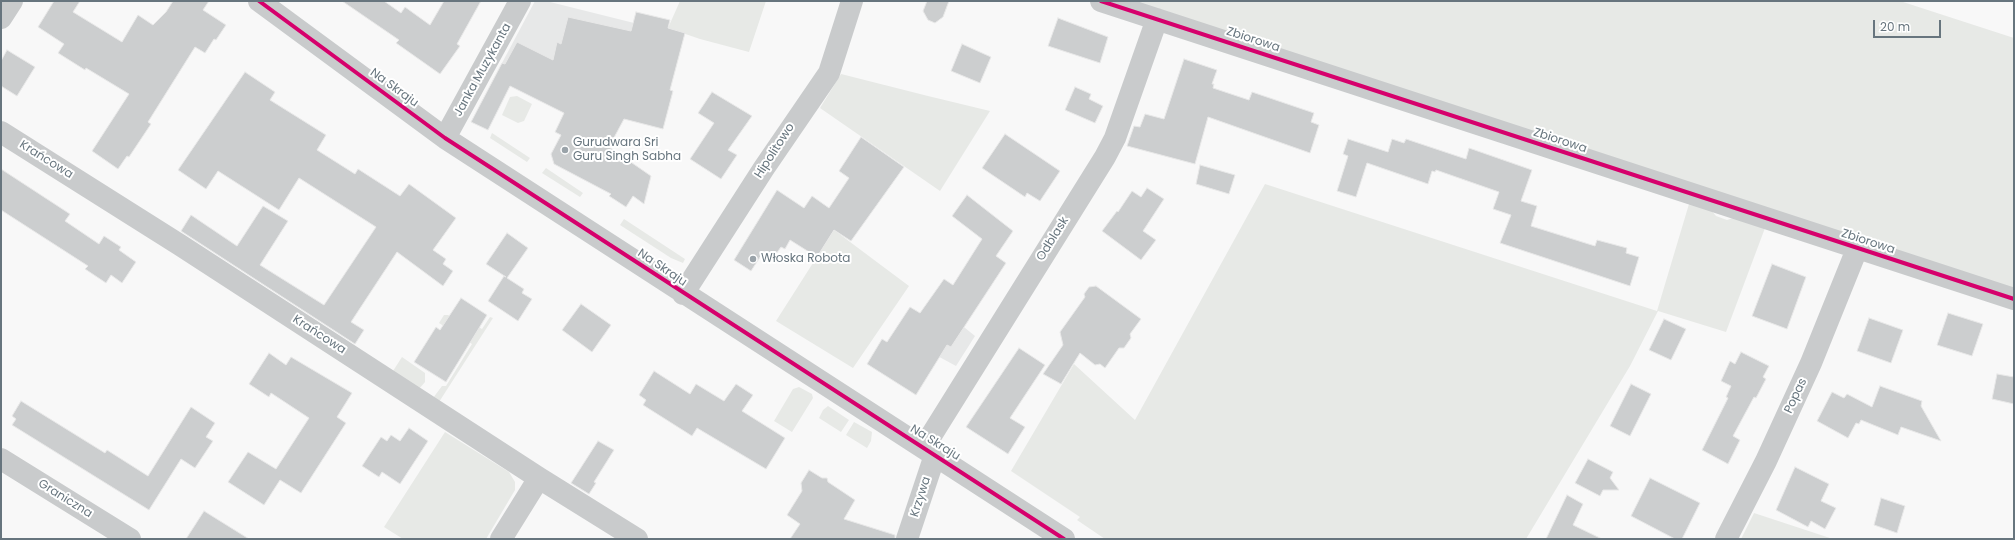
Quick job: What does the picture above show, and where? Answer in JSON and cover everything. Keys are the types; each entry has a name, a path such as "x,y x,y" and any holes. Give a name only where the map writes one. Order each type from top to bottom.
{"street":[{"path":"1,18 12,1"},
{"name":"Na Skraju","path":"259,1 446,138 683,294 930,451 1064,539"},
{"name":"Janka Muzykanta","path":"446,138 520,1"},
{"name":"Hipolitowo","path":"683,294 764,168 828,73 852,1"},
{"name":"Zbiorowa","path":"1101,1 1856,249 2014,299"},
{"name":"Odblask","path":"930,451 1115,138 1157,19"},
{"name":"Krańcowa","path":"1,132 180,245 539,478 637,539"},
{"name":"Popas","path":"1726,539 1766,461 1812,363 1856,249"},
{"name":"Krzywa","path":"907,539 930,451"},
{"name":"Graniczna","path":"1,459 130,539"},
{"path":"501,539 539,478"}],"shaded area":[{"path":"535,1 546,1 642,25 569,96 502,63"},
{"path":"680,1 766,1 749,52 700,39 668,28"},
{"path":"1131,1 1900,1 2014,38 2014,289"},
{"path":"841,74 990,111 940,191 820,108"},
{"path":"517,96 532,104 524,121 518,123 502,115 510,97"},
{"path":"492,133 530,158 527,162 490,138"},
{"path":"546,168 583,193 580,197 542,173"},
{"path":"1265,184 1657,311 1689,204 1712,211 1716,216 1727,220 1733,218 1765,228 1726,332 1658,311 1630,366 1526,539 1105,539 1077,520 1080,517 1011,471 1074,364 1135,420"},
{"path":"624,219 685,259 683,263 671,258 620,225"},
{"path":"834,230 909,286 853,368 776,321"},
{"path":"444,315 448,315 463,323 466,319 482,329 490,317 493,318 439,402 433,398 442,386 446,386 472,344 439,323"},
{"path":"954,319 975,336 956,366 932,353"},
{"path":"402,357 425,373 425,382 419,389 393,371"},
{"path":"799,387 812,394 813,398 792,432 774,421 793,389"},
{"path":"828,406 849,420 841,432 819,418 823,410"},
{"path":"854,422 872,432 871,441 867,448 846,435"},
{"path":"445,432 509,472 515,482 515,490 486,539 403,539 384,527"},
{"path":"1754,513 1833,539 1741,539"}],"building":[{"path":"54,1 80,1 73,12 122,42 138,15 153,25 166,12 173,1 209,1 203,10 226,25 205,53 195,47 148,122 151,124 129,157 127,156 118,169 92,151 129,94 86,68 85,70 58,53 64,44 38,27"},
{"path":"342,1 384,1 401,13 405,7 430,25 444,1 481,1 457,44 460,46 440,74 396,43 399,40"},
{"path":"927,1 949,1 943,17 935,23 928,20 923,11"},
{"path":"636,12 670,20 668,28 685,33 670,90 673,91 663,129 624,119 609,147 651,176 644,204 633,196 626,207 609,196 611,194 554,164 551,154 561,135 555,132 564,113 510,86 488,130 471,122 502,63 505,64 517,42 553,60 557,42 561,44 568,17 631,31"},
{"path":"1058,18 1108,37 1100,63 1048,46"},
{"path":"962,44 991,57 980,83 951,71"},
{"path":"7,50 35,67 17,96 1,86 1,61"},
{"path":"1184,59 1217,70 1212,84 1214,84 1213,88 1249,100 1252,92 1314,113 1311,122 1319,125 1310,153 1208,117 1195,164 1127,146 1134,126 1140,127 1145,114 1164,119"},
{"path":"245,72 275,92 270,100 326,135 317,150 355,174 358,169 400,196 409,184 456,218 433,250 446,259 443,264 453,271 443,286 397,252 351,322 364,330 355,344 181,231 191,215 237,246 263,206 288,221 260,265 324,305 376,227 299,178 279,210 218,171 206,189 178,170"},
{"path":"1075,87 1091,94 1089,99 1103,106 1095,123 1065,110"},
{"path":"712,92 752,116 728,150 737,155 721,179 690,159 714,123 698,113"},
{"path":"1005,134 1060,171 1040,201 1027,193 1025,197 982,168"},
{"path":"861,137 904,167 851,241 834,230 817,257 790,240 785,249 781,247 773,258 764,251 751,271 734,260 777,190 804,208 812,196 829,208 849,178 839,171"},
{"path":"1348,139 1388,152 1392,139 1404,143 1406,139 1466,159 1469,148 1532,170 1521,201 1537,206 1531,226 1595,246 1597,240 1627,248 1626,253 1639,257 1630,286 1500,243 1511,215 1493,209 1499,192 1436,170 1435,172 1432,171 1428,184 1367,163 1356,197 1337,191 1348,156 1343,154"},
{"path":"1200,165 1235,175 1229,194 1196,184"},
{"path":"1,169 70,214 65,221 99,244 104,236 121,247 119,250 136,262 122,283 111,275 106,283 85,269 88,266 1,210"},
{"path":"1147,188 1164,199 1143,231 1156,240 1141,260 1102,231 1117,211 1118,212 1132,191 1141,197"},
{"path":"967,195 1013,231 996,256 1006,263 951,347 947,345 916,395 867,364 882,339 887,342 910,307 920,313 944,279 953,285 982,239 952,216"},
{"path":"507,233 528,248 507,278 524,289 522,293 532,299 518,321 488,301 504,276 506,277 486,264"},
{"path":"1772,264 1806,277 1787,329 1752,316"},
{"path":"1096,286 1141,319 1130,334 1131,338 1124,348 1119,348 1105,368 1100,364 1095,365 1080,353 1061,384 1043,374 1063,345 1060,332 1085,297 1084,294 1089,287"},
{"path":"461,298 487,315 446,382 414,362 436,327 440,330"},
{"path":"581,304 611,325 592,352 562,330"},
{"path":"1948,313 1983,324 1972,356 1937,345"},
{"path":"1869,318 1903,330 1891,363 1857,351"},
{"path":"1664,319 1686,329 1671,360 1649,350"},
{"path":"1019,348 1045,365 1010,418 1025,427 1008,454 966,427"},
{"path":"1741,352 1769,366 1763,377 1766,379 1756,398 1754,397 1733,436 1740,440 1728,464 1702,450 1728,398 1726,397 1731,386 1721,381 1730,361 1735,364"},
{"path":"269,353 286,365 291,357 352,393 337,417 346,423 301,493 280,480 264,505 228,482 248,452 276,469 309,418 271,393 269,397 249,384"},
{"path":"654,371 690,394 696,384 724,401 736,384 753,395 742,411 785,438 766,469 697,428 692,436 643,405 646,400 639,395"},
{"path":"1997,374 2014,377 2014,404 1992,399"},
{"path":"1631,384 1651,394 1630,436 1610,426"},
{"path":"1880,386 1922,401 1921,406 1941,441 1901,427 1898,435 1861,420 1859,424 1856,423 1848,438 1817,421 1832,392 1844,398 1847,394 1872,407"},
{"path":"21,401 105,453 107,450 148,476 191,407 215,423 206,437 213,441 195,468 181,459 149,510 12,425 16,419 12,416"},
{"path":"409,428 428,441 400,484 382,472 379,477 362,466 381,437 387,441 391,435 400,441"},
{"path":"598,441 614,450 594,482 596,483 589,494 571,483"},
{"path":"1588,459 1613,472 1610,478 1619,490 1603,490 1600,496 1575,483"},
{"path":"1795,467 1829,484 1821,501 1836,508 1825,529 1811,521 1808,527 1776,510"},
{"path":"809,470 822,478 827,478 828,482 855,500 844,519 895,535 895,539 790,539 800,524 787,515 802,491 801,483"},
{"path":"1650,478 1700,503 1682,539 1675,539 1631,516"},
{"path":"1567,495 1583,504 1573,525 1602,539 1546,539"},
{"path":"1881,498 1905,506 1897,533 1874,525"},
{"path":"204,511 249,539 186,539"}],"cycle path":[{"path":"259,1 445,138 1064,539"},
{"path":"1101,1 2014,299"}],"place":[{"name":"Gurudwara Sri Guru Singh Sabha","path":"565,150"},
{"name":"Włoska Robota","path":"753,259"}]}
